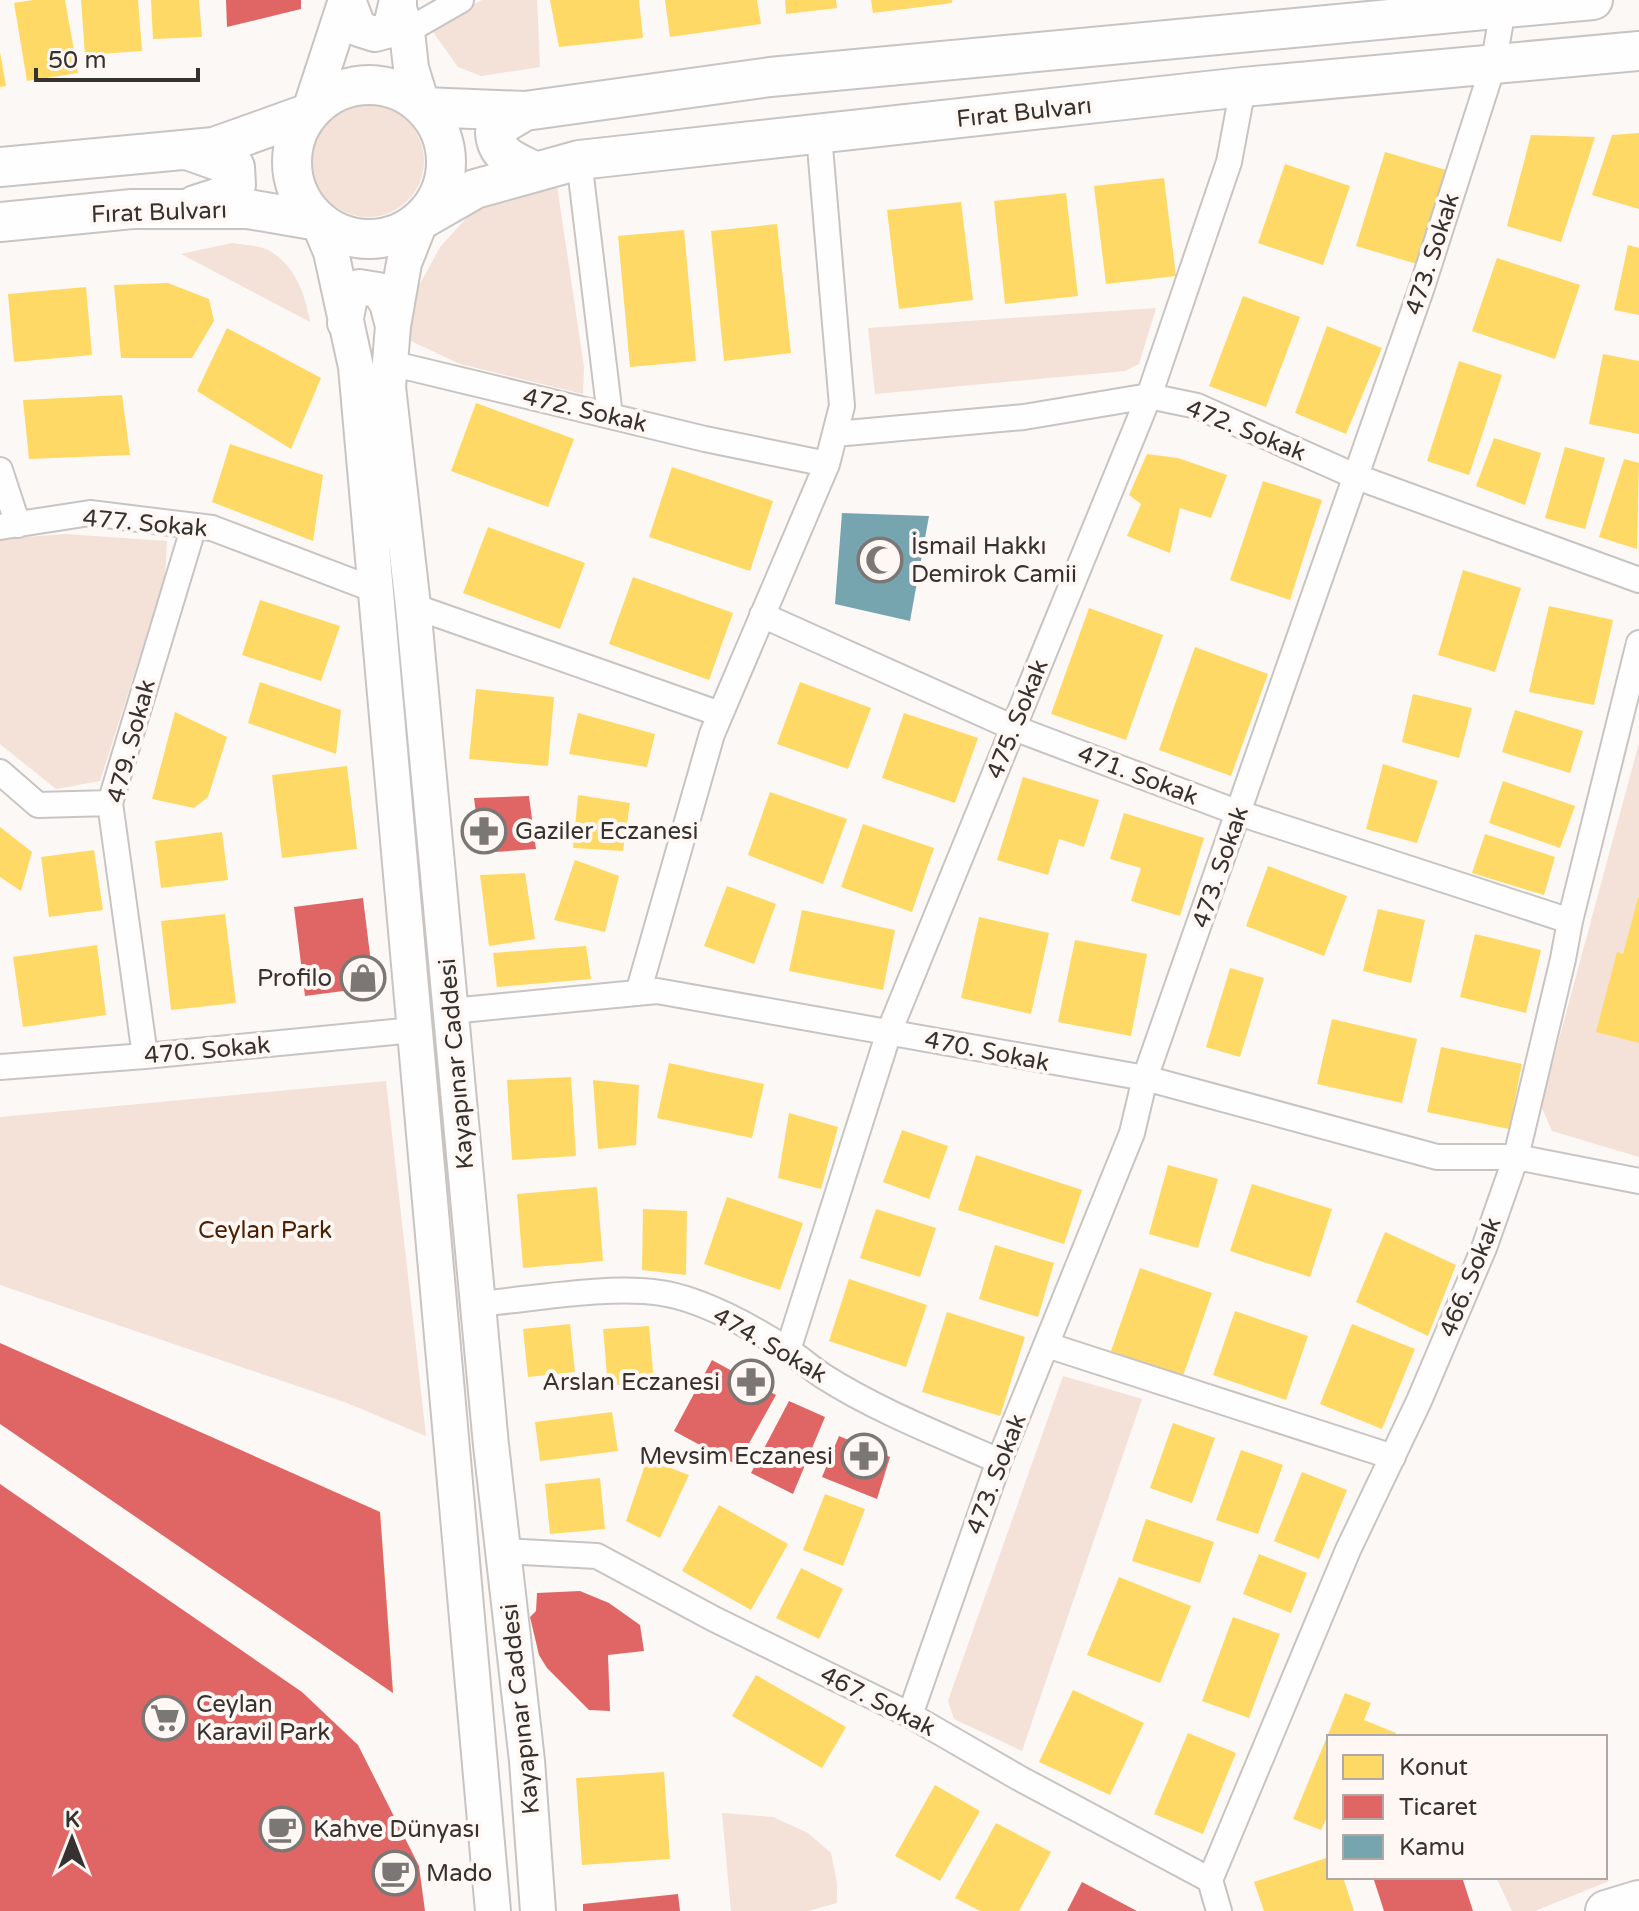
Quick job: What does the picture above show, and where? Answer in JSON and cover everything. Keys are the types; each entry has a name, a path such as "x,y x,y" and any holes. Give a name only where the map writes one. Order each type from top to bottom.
{"highway":[{"path":"1606,1911 1639,1901"}],"main road":[{"path":"347,0 359,29 375,34 390,30 401,10"},
{"path":"0,167 214,147 309,113 328,96 352,86 378,85 402,92 423,107 438,127 446,151 446,177 437,201 421,220 402,233 381,239 358,239 337,233 318,221 303,203 293,181 291,157 296,133 309,113 347,0"},
{"path":"423,107 525,111 770,77 1377,11 1503,9 1593,0"},
{"path":"401,10 411,68 423,107"},
{"name":"Fırat Bulvarı","path":"421,220 475,189 579,160 1243,87 1639,51"},
{"path":"525,111 503,124 495,133 496,146 504,155 536,172"},
{"path":"180,209 232,193 236,185 235,167 187,150"},
{"name":"Fırat Bulvarı","path":"0,222 132,209 248,209 318,221"},
{"name":"Kayapınar Caddesi","path":"421,220 404,263 393,326 388,387 413,606 478,1304 527,1761 538,1911"},
{"name":"Kayapınar Caddesi","path":"318,221 331,252 356,367 493,1911"},
{"path":"345,323 351,292 359,287 378,290 387,303 393,326"}],"street":[{"path":"401,10 461,0"},
{"name":"473. Sokak","path":"910,1715 999,1461 1132,1133 1145,1078 1357,477 1493,66 1503,9"},
{"name":"475. Sokak","path":"788,1350 889,1032 1149,396 1229,162 1243,87"},
{"path":"638,993 712,734 827,464 842,406 819,135"},
{"path":"579,160 610,416"},
{"name":"472. Sokak","path":"390,363 705,439 827,464"},
{"name":"472. Sokak","path":"835,434 1024,417 1149,396 1197,406 1357,477 1639,580"},
{"path":"0,470 9,526"},
{"name":"477. Sokak","path":"9,526 90,513 212,528 375,590"},
{"name":"479. Sokak","path":"145,1056 110,803 194,526"},
{"path":"413,606 720,714"},
{"name":"471. Sokak","path":"762,615 1014,728 1239,813 1570,921"},
{"name":"466. Sokak","path":"1210,1880 1348,1550 1419,1401 1484,1248 1516,1157 1570,921 1639,643"},
{"path":"0,772 38,805 110,803"},
{"name":"470. Sokak","path":"451,1011 657,991 1145,1078 1437,1157 1516,1157 1639,1181"},
{"name":"470. Sokak","path":"0,1067 414,1030"},
{"name":"474. Sokak","path":"478,1304 626,1290 686,1298 733,1319 788,1350 823,1376 879,1408 999,1461"},
{"path":"1047,1345 1393,1457"},
{"name":"467. Sokak","path":"503,1551 597,1556 714,1619 910,1715 1019,1778 1210,1880"},
{"path":"1210,1880 1219,1911"}],"green space":[{"path":"482,0 537,0 540,67 481,76 458,67 431,29"},
{"path":"368,105 389,110 407,122 419,140 424,161 419,182 407,200 389,212 368,217 347,212 329,200 317,182 312,161 317,140 329,122 347,110"},
{"path":"557,186 584,367 583,394 460,364 409,340 412,299 440,247 472,212"},
{"path":"232,243 266,249 287,265 302,291 310,322 181,254"},
{"path":"1156,308 1139,364 1125,371 875,394 868,328"},
{"path":"65,534 167,541 165,578 100,781 56,789 0,744 0,539"},
{"path":"1639,743 1639,1157 1552,1131 1541,1106"},
{"name":"Ceylan Park","path":"386,1081 426,1436 347,1403 0,1285 0,1117"},
{"path":"1063,1376 1142,1399 1022,1751 954,1719 948,1701"},
{"path":"722,1813 773,1817 808,1833 831,1853 837,1903 808,1911 731,1911"},
{"path":"1607,1877 1609,1881 1535,1911 1512,1911 1497,1879"}],"building: Konut":[{"path":"65,0 78,73 27,81 14,3"},
{"path":"81,0 138,0 142,51 85,55"},
{"path":"151,0 199,0 202,37 153,39"},
{"path":"550,0 639,0 643,38 559,47"},
{"path":"665,0 757,0 761,24 670,37"},
{"path":"785,0 836,0 837,8 786,14"},
{"path":"871,0 952,0 952,3 873,13"},
{"path":"0,52 6,86 0,87"},
{"path":"1639,133 1639,209 1592,195 1612,135"},
{"path":"1531,135 1595,137 1561,242 1507,226"},
{"path":"1385,152 1446,170 1417,264 1356,246"},
{"path":"1285,164 1350,186 1323,265 1258,243"},
{"path":"1164,178 1176,276 1106,284 1094,186"},
{"path":"1066,193 1078,296 1005,304 994,201"},
{"path":"961,202 973,300 899,309 887,210"},
{"path":"777,224 791,353 724,361 711,231"},
{"path":"684,230 696,361 630,367 618,236"},
{"path":"1628,245 1639,248 1639,315 1614,310"},
{"path":"1497,258 1580,285 1555,359 1472,331"},
{"path":"168,283 209,299 214,321 192,358 121,358 114,285"},
{"path":"86,287 92,355 14,362 8,294"},
{"path":"1243,296 1300,317 1266,407 1209,386"},
{"path":"1327,326 1382,348 1346,434 1295,413"},
{"path":"227,328 321,378 291,449 197,391"},
{"path":"1603,354 1639,361 1639,434 1589,424"},
{"path":"1459,361 1502,375 1469,475 1427,461"},
{"path":"122,395 130,455 29,459 23,400"},
{"path":"476,403 574,439 548,507 451,471"},
{"path":"1494,438 1541,453 1525,505 1476,486"},
{"path":"230,444 323,475 313,541 212,502"},
{"path":"1565,447 1605,458 1585,529 1545,518"},
{"path":"1147,454 1178,458 1227,475 1211,518 1180,508 1170,553 1127,536 1141,504 1129,495"},
{"path":"1624,459 1639,463 1637,549 1599,537"},
{"path":"672,467 773,501 750,571 649,537"},
{"path":"1263,481 1322,500 1290,600 1230,580"},
{"path":"488,527 585,563 560,629 463,593"},
{"path":"1463,570 1521,588 1495,672 1438,655"},
{"path":"633,577 733,613 709,680 609,644"},
{"path":"260,600 340,626 321,681 242,655"},
{"path":"1549,606 1613,620 1594,705 1529,692"},
{"path":"1089,608 1163,635 1126,740 1051,714"},
{"path":"1195,647 1268,674 1231,776 1159,750"},
{"path":"260,682 341,710 336,754 248,723"},
{"path":"800,682 871,708 848,769 777,744"},
{"path":"476,689 554,697 548,766 469,759"},
{"path":"1413,694 1472,708 1459,758 1402,742"},
{"path":"1515,710 1583,731 1570,773 1502,752"},
{"path":"175,712 227,737 208,797 194,808 152,799"},
{"path":"578,713 655,734 647,767 569,754"},
{"path":"904,713 978,738 955,803 882,778"},
{"path":"1383,764 1438,781 1417,843 1366,829"},
{"path":"347,766 357,849 282,858 272,775"},
{"path":"1023,777 1099,800 1084,847 1059,839 1048,875 997,860"},
{"path":"1503,781 1575,806 1560,848 1489,823"},
{"path":"770,792 847,819 823,884 748,855"},
{"path":"578,795 630,803 623,851 573,848"},
{"path":"1124,813 1204,838 1180,916 1131,901 1141,868 1110,859"},
{"path":"863,824 934,848 912,912 841,887"},
{"path":"0,827 32,852 21,891 0,877"},
{"path":"222,832 228,880 161,888 155,841"},
{"path":"1485,834 1555,857 1544,895 1472,873"},
{"path":"94,850 103,910 49,917 41,857"},
{"path":"575,860 619,876 605,932 554,920"},
{"path":"1268,866 1347,896 1324,956 1246,926"},
{"path":"525,873 535,939 489,946 480,875"},
{"path":"727,886 776,904 754,964 704,946"},
{"path":"1638,898 1639,1043 1596,1032 1617,952 1623,954"},
{"path":"1378,909 1425,920 1411,983 1363,971"},
{"path":"802,910 895,930 883,990 789,971"},
{"path":"225,914 236,1003 171,1010 161,921"},
{"path":"979,917 1049,933 1031,1014 961,998"},
{"path":"1475,934 1541,950 1526,1013 1460,997"},
{"path":"1075,940 1147,954 1131,1036 1058,1022"},
{"path":"97,945 106,1015 23,1027 13,957"},
{"path":"586,946 591,979 497,987 493,953"},
{"path":"1230,968 1264,978 1240,1057 1206,1047"},
{"path":"1332,1019 1417,1039 1402,1103 1317,1084"},
{"path":"1441,1047 1522,1064 1509,1129 1427,1112"},
{"path":"669,1063 764,1084 752,1138 657,1118"},
{"path":"571,1077 576,1156 512,1160 507,1080"},
{"path":"593,1080 639,1085 636,1145 598,1149"},
{"path":"789,1113 838,1127 821,1189 778,1178"},
{"path":"902,1130 948,1146 929,1199 883,1182"},
{"path":"976,1155 1082,1190 1064,1244 958,1210"},
{"path":"1168,1165 1218,1179 1198,1248 1149,1234"},
{"path":"1252,1184 1332,1209 1310,1277 1230,1251"},
{"path":"597,1187 603,1261 523,1268 517,1194"},
{"path":"727,1197 803,1223 780,1290 704,1264"},
{"path":"643,1209 687,1211 686,1275 642,1270"},
{"path":"876,1209 936,1228 920,1277 860,1258"},
{"path":"1385,1232 1456,1265 1428,1336 1356,1302"},
{"path":"995,1245 1054,1263 1038,1317 979,1299"},
{"path":"1140,1268 1212,1293 1183,1376 1111,1351"},
{"path":"849,1279 927,1305 906,1367 829,1341"},
{"path":"1235,1311 1308,1336 1286,1400 1213,1375"},
{"path":"947,1312 1025,1337 1000,1416 922,1392"},
{"path":"570,1324 575,1372 528,1377 523,1329"},
{"path":"1352,1324 1415,1349 1382,1429 1320,1404"},
{"path":"649,1326 654,1382 608,1386 603,1329"},
{"path":"612,1412 618,1451 540,1461 535,1422"},
{"path":"1173,1423 1215,1438 1192,1503 1150,1488"},
{"path":"210,1437 380,1512 393,1693 321,1643 316,1547 216,1504"},
{"path":"1241,1450 1283,1465 1258,1534 1216,1520"},
{"path":"647,1459 689,1475 660,1538 626,1521"},
{"path":"1302,1472 1347,1490 1319,1559 1274,1541"},
{"path":"600,1478 605,1529 550,1534 545,1484"},
{"path":"825,1494 865,1509 843,1566 803,1550"},
{"path":"719,1505 788,1544 751,1610 682,1571"},
{"path":"1146,1519 1214,1542 1200,1583 1132,1561"},
{"path":"1259,1554 1307,1573 1291,1613 1243,1594"},
{"path":"801,1568 843,1589 819,1639 776,1618"},
{"path":"1119,1577 1191,1606 1160,1683 1087,1655"},
{"path":"1233,1617 1280,1634 1249,1718 1202,1701"},
{"path":"756,1675 846,1727 822,1768 732,1716"},
{"path":"1073,1690 1144,1723 1110,1795 1039,1762"},
{"path":"1345,1693 1371,1703 1364,1720 1396,1733 1395,1735 1328,1735"},
{"path":"1188,1733 1236,1753 1203,1834 1154,1814"},
{"path":"1327,1737 1327,1817 1321,1830 1293,1819"},
{"path":"664,1772 670,1859 582,1865 576,1778"},
{"path":"935,1785 980,1811 940,1881 895,1856"},
{"path":"996,1823 1051,1852 1019,1911 980,1911 955,1898"},
{"path":"1327,1858 1327,1879 1344,1879 1354,1911 1264,1911 1254,1882"}],"building: Ticaret":[{"path":"226,0 301,0 301,9 227,27"},
{"path":"529,796 536,849 481,853 474,798"},
{"path":"363,898 374,987 305,996 294,907"},
{"path":"0,1343 380,1512 393,1693 0,1424"},
{"path":"712,1360 776,1395 737,1465 674,1431"},
{"path":"789,1401 825,1417 793,1494 751,1473"},
{"path":"839,1436 890,1457 877,1499 822,1477"},
{"name":"Ceylan Karavil Park","path":"0,1484 302,1692 358,1745 419,1866 425,1911 0,1911"},
{"path":"580,1591 609,1603 640,1625 644,1651 608,1655 610,1711 589,1710 547,1668 539,1655 530,1617 536,1611 537,1593"},
{"path":"1374,1879 1463,1879 1473,1911 1384,1911"},
{"path":"1082,1882 1137,1911 1067,1911"},
{"path":"678,1894 680,1911 583,1911 583,1904"}],"building: Kamu":[{"name":"İsmail Hakkı Demirok Camii","path":"842,513 929,516 910,621 835,604"}],"place":[{"name":"İsmail Hakkı Demirok Camii","path":"880,560"},
{"name":"Gaziler Eczanesi","path":"484,831"},
{"name":"Profilo","path":"363,978"},
{"name":"Arslan Eczanesi","path":"751,1382"},
{"name":"Mevsim Eczanesi","path":"864,1456"},
{"name":"Ceylan Karavil Park","path":"165,1718"},
{"name":"Kahve Dünyası","path":"282,1829"},
{"name":"Mado","path":"395,1873"}]}
